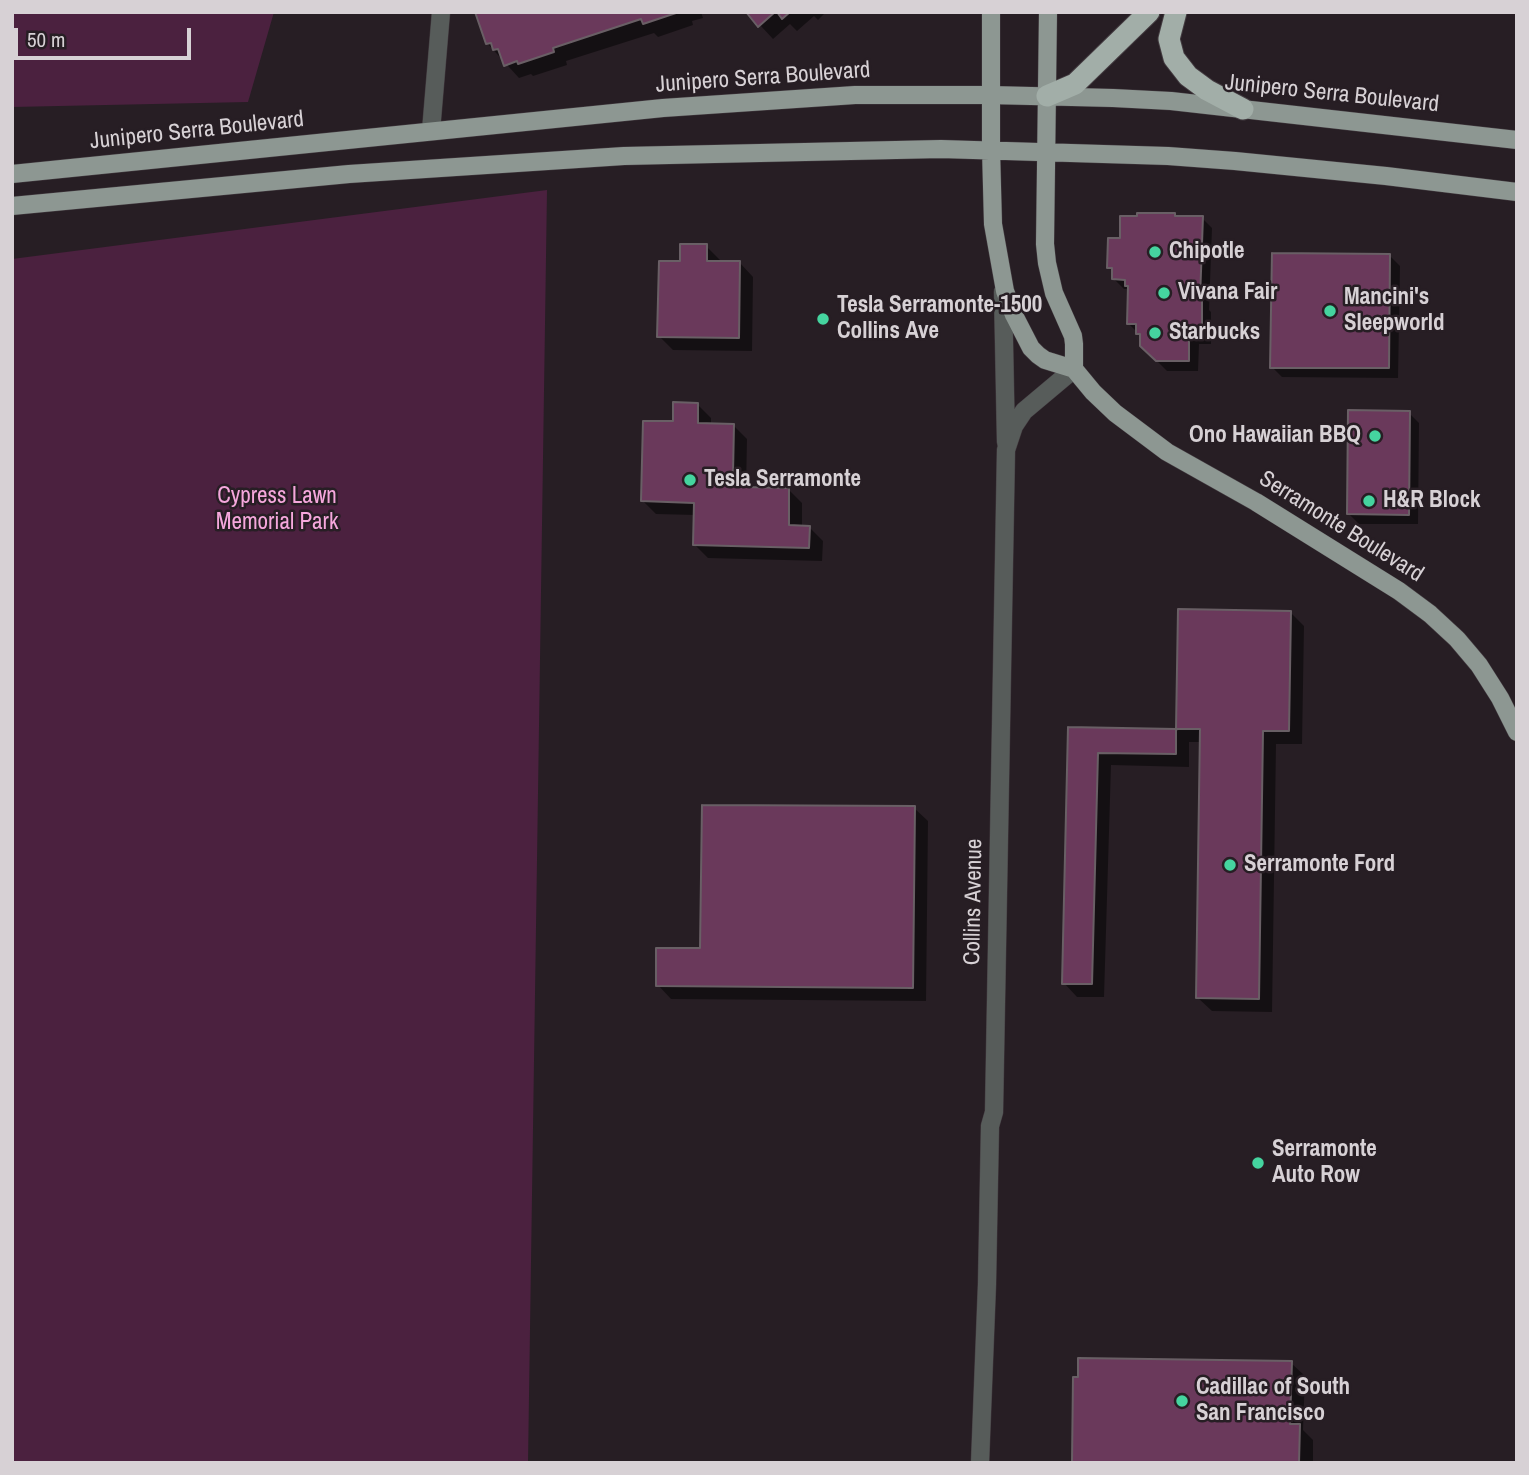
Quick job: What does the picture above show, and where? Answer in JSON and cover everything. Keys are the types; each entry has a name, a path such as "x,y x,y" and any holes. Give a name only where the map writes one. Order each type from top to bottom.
{"highway":[{"path":"1046,96 1076,84 1149,12"},
{"path":"1176,12 1169,39 1174,58 1188,76 1207,90 1243,108"}],"main road":[{"name":"Serramonte Boulevard","path":"991,12 992,213 1002,278 1014,315 1031,348 1045,360 1074,369 1104,403 1147,439 1256,502 1399,591 1430,614 1457,639 1479,665 1517,732"},
{"path":"1048,12 1045,235 1047,263 1057,301 1073,336 1074,369"},
{"name":"Junipero Serra Boulevard","path":"12,174 663,108 855,95 1046,96 1171,101 1517,140"},
{"path":"12,206 349,174 624,156 928,149 1168,156 1386,176 1517,192"}],"street":[{"path":"431,131 441,12"},
{"path":"1002,278 1006,450"},
{"name":"Collins Avenue","path":"980,1463 987,1284 989,1126 994,1112 1006,450 1014,426 1024,411 1074,369"}],"green space":[{"path":"12,12 274,12 248,102 12,107"},
{"name":"Cypress Lawn Memorial Park","path":"547,190 528,1463 12,1463 12,259"}],"building":[{"path":"475,12 679,12 643,24 641,19 553,48 554,52 504,66 498,49 493,50 491,43 486,44"},
{"path":"746,12 775,12 758,27"},
{"path":"777,12 790,12 782,19"},
{"name":"Vivana Fair","path":"1137,213 1203,216 1200,299 1202,335 1189,335 1189,361 1156,361 1140,346 1140,334 1136,334 1136,324 1127,324 1128,286 1125,286 1125,280 1112,279 1112,268 1107,268 1108,238 1120,238 1120,216 1137,216"},
{"path":"680,244 707,244 707,261 740,261 739,338 657,337 659,261 680,261"},
{"name":"Mancini's Sleepworld","path":"1272,253 1390,254 1389,368 1270,368"},
{"name":"Tesla Serramonte","path":"673,402 698,403 698,423 734,424 733,474 745,487 789,488 789,525 810,526 809,548 693,545 694,503 641,501 643,421 673,421"},
{"path":"1348,410 1410,411 1409,515 1347,514"},
{"name":"Serramonte Ford","path":"1178,609 1291,611 1289,731 1263,731 1259,999 1196,998 1200,729 1176,729"},
{"path":"1068,727 1176,729 1176,754 1098,753 1092,984 1062,984"},
{"path":"702,805 915,806 913,988 656,986 656,948 700,948"},
{"name":"Cadillac of South San Francisco","path":"1078,1358 1292,1361 1290,1424 1300,1424 1299,1463 1072,1463 1073,1377 1078,1377"}],"place":[{"name":"Chipotle","path":"1155,252"},
{"name":"Vivana Fair","path":"1164,293"},
{"name":"Mancini's Sleepworld","path":"1330,311"},
{"name":"Tesla Serramonte-1500 Collins Ave","path":"823,319"},
{"name":"Starbucks","path":"1155,333"},
{"name":"Ono Hawaiian BBQ","path":"1375,436"},
{"name":"Tesla Serramonte","path":"690,480"},
{"name":"H&R Block","path":"1369,501"},
{"name":"Serramonte Ford","path":"1230,865"},
{"name":"Serramonte Auto Row","path":"1258,1163"},
{"name":"Cadillac of South San Francisco","path":"1182,1401"}]}
